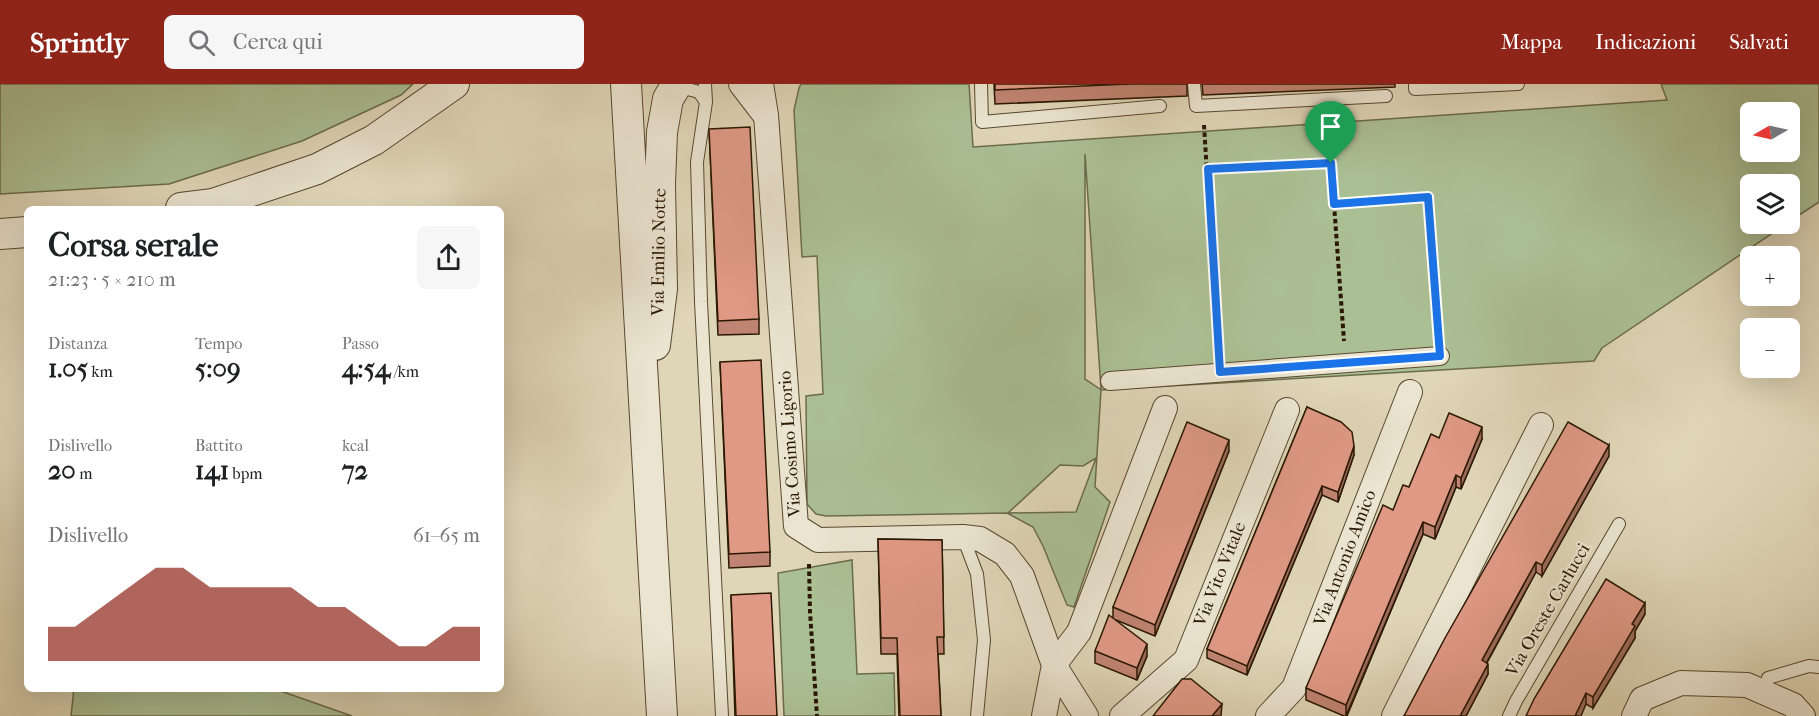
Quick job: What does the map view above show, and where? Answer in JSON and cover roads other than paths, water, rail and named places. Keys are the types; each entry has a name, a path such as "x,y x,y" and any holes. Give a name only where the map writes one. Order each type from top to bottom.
{"street":[{"path":"197,206 213,204 317,169 375,140 454,84"},
{"name":"Via Emilio Notte","path":"626,84 662,716"},
{"path":"741,84 766,115"},
{"name":"Via Cosimo Ligorio","path":"761,84 766,115 796,526 818,540 963,537 980,539 1005,554 1022,576 1054,665 1086,716"},
{"name":"Via Cosimo Ligorio","path":"766,115 776,84"},
{"name":"Via Emilio Notte","path":"646,423 662,290 660,184 662,132 668,99 677,85"},
{"path":"1110,381 1440,356"},
{"name":"Via Antonio Amico","path":"1268,716 1294,688 1410,392"},
{"path":"1044,716 1054,665 1079,632 1165,408"},
{"name":"Via Vito Vitale","path":"1122,716 1186,660 1287,410"},
{"path":"1394,716 1541,425"},
{"path":"1634,716 1642,699 1681,683 1747,685 1793,705 1803,716"}],"lane":[{"path":"705,84 706,102 697,174 701,302 722,716"},
{"path":"981,84 982,122 1160,106"},
{"path":"1194,84 1196,106 1386,96"},
{"path":"1415,84 1415,89 1518,84"},
{"path":"677,85 699,92 706,102"},
{"name":"Via Oreste Carlucci","path":"1509,716 1619,524"},
{"path":"963,537 977,574 984,640 977,716"},
{"path":"1764,692 1767,678 1809,666 1819,667"}]}
